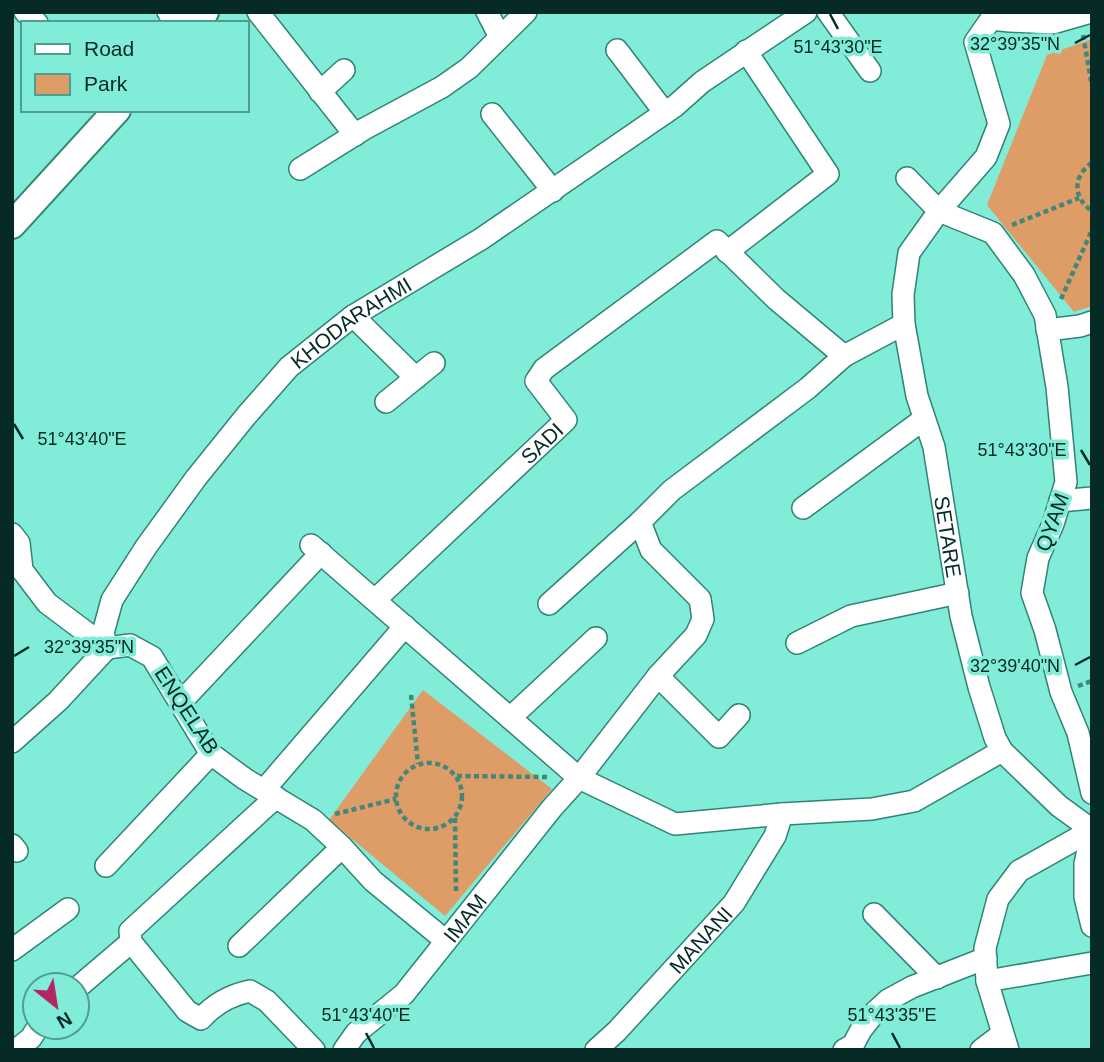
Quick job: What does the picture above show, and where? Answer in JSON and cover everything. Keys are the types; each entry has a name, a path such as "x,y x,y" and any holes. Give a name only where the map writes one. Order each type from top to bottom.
{"street":[{"path":"258,12 355,135"},
{"path":"487,12 500,37"},
{"path":"300,169 355,135 443,87 469,68 526,12"},
{"name":"KHODARAHMI","path":"107,648 103,633 112,600 146,547 196,478 289,367 352,316 481,239 553,191 665,113 702,82 806,12"},
{"path":"828,12 870,71"},
{"path":"988,15 1010,21 1085,14"},
{"name":"SETARE","path":"988,15 975,42 999,124 986,157 939,211 909,253 903,295 904,324 917,396 934,447 961,616 995,738 1002,751 1059,806 1092,830"},
{"path":"617,50 665,113"},
{"path":"747,51 828,174 722,246 776,299 844,356"},
{"path":"320,92 345,70"},
{"path":"12,225 115,112"},
{"path":"492,114 553,191"},
{"path":"907,178 939,211 993,233"},
{"name":"QYAM","path":"993,233 1024,275 1045,315 1058,387 1066,482 1038,558 1032,593 1061,692 1079,733 1092,793"},
{"name":"SADI","path":"375,600 566,420 536,381 544,369 722,246"},
{"path":"352,316 416,378"},
{"path":"1047,330 1092,322"},
{"path":"549,604 672,490 808,388 844,356 904,324"},
{"path":"386,402 434,363"},
{"path":"803,508 924,419"},
{"path":"1060,500 1092,498"},
{"name":"IMAM","path":"344,1050 356,1033 404,994 658,676 696,635 702,619 699,599 650,550 640,522"},
{"path":"12,534 19,543 16,562 47,603 107,648 58,701 12,742"},
{"path":"181,702 316,549 579,778 675,824 872,809 914,801 1002,751"},
{"path":"797,643 851,616 958,593"},
{"path":"91,975 270,794 405,626"},
{"path":"510,718 596,638"},
{"name":"ENQELAB","path":"107,648 130,645 152,657 211,754 245,779 313,820 373,881 452,934"},
{"path":"658,676 719,737 739,715"},
{"path":"106,866 211,754"},
{"name":"MANANI","path":"596,1050 617,1031 734,903 775,836 782,814"},
{"path":"1092,830 1085,864 1085,897 1092,926"},
{"path":"981,1050 1005,1042 988,981 985,948 998,899 1018,871 1092,830"},
{"path":"239,946 342,847"},
{"path":"12,950 68,909"},
{"path":"874,915 937,978"},
{"path":"131,937 187,1011 201,1019 210,1009 236,994 250,991 267,1001 314,1050"},
{"path":"844,1050 853,1045 876,1011 888,1000 912,987 986,958"},
{"path":"988,981 1092,963"}],"path":[{"path":"1085,14 1092,86"},
{"path":"1092,163 1082,172 1077,189 1079,198 1092,211"},
{"path":"993,233 1079,198"},
{"path":"1047,330 1092,230"},
{"path":"411,695 418,764"},
{"path":"429,762 449,768 457,776 463,797 461,807 447,824 425,829 414,826 405,819 399,810 396,788 408,769 429,762"},
{"path":"457,776 579,778"},
{"path":"313,820 396,799"},
{"path":"452,934 455,817"}],"green space":[{"path":"1092,39 1092,306 1074,312 987,205 1047,55"},
{"path":"423,690 552,789 445,916 329,820"}]}
